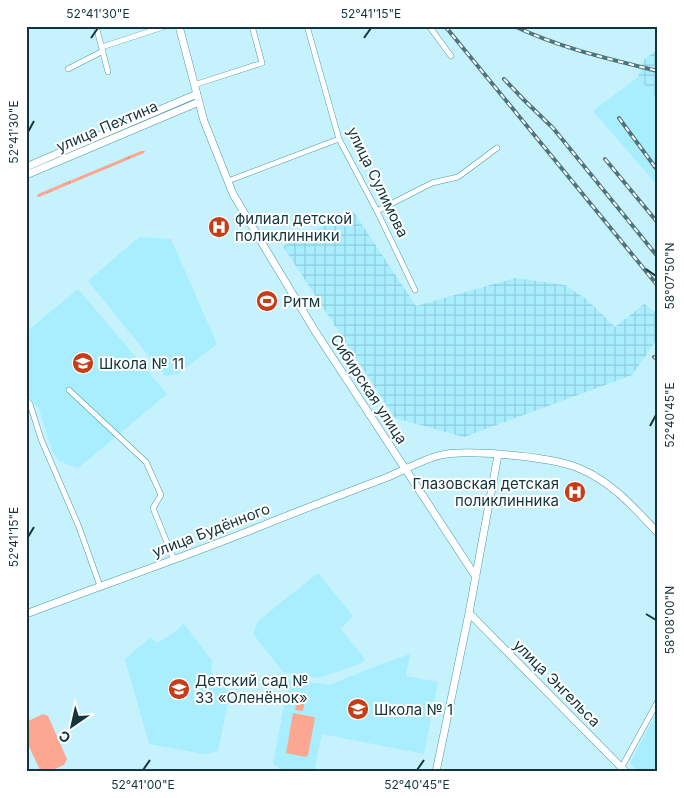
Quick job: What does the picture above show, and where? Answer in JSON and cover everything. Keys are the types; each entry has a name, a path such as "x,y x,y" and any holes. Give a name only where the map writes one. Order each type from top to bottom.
{"main road":[{"name":"Сибирская улица","path":"179,26 199,102 233,194 315,331 476,577"},
{"name":"улица Пехтина","path":"26,167 197,94"},
{"name":"улица Пехтина","path":"26,175 199,102"},
{"path":"405,470 437,456 451,454 498,455 557,462 595,475 618,492 658,533"},
{"path":"436,772 469,613 498,455"},
{"name":"улица Будённого","path":"26,614 174,560 405,470"},
{"name":"улица Энгельса","path":"469,613 622,770"}],"street":[{"path":"96,26 108,72"},
{"path":"68,68 102,49 166,26"},
{"path":"194,85 262,63 252,26"},
{"name":"улица Сулимова","path":"307,26 339,139 377,211 415,290"},
{"path":"429,26 451,56"},
{"path":"228,181 339,139"},
{"path":"377,211 432,183 458,177 497,148"},
{"path":"69,390 146,462 162,495 153,508 174,560"},
{"path":"26,400 30,404 41,439 78,526 100,586"},
{"path":"622,770 658,701"}],"shaded area":[{"path":"658,49 658,100 638,77 644,60"},
{"path":"638,77 658,100 658,186 593,111"},
{"path":"353,211 416,306 515,278 565,285 586,299 615,327 644,304 658,314 658,338 632,375 464,437 395,418 283,246"},
{"path":"139,237 171,239 217,344 178,374 165,376 88,281"},
{"name":"Школа № 11","path":"78,289 167,394 78,468 59,461 53,453 39,409 26,394 26,332"},
{"path":"318,573 353,616 341,629 365,659 362,663 319,678 283,672 253,634 258,621"},
{"name":"Детский сад № 33 «Оленёнок»","path":"184,624 214,663 211,663 214,684 220,684 230,693 218,751 204,754 149,744 125,659 151,637 156,643 169,636"},
{"name":"Школа № 1","path":"410,654 406,676 438,682 424,754 322,734 314,772 284,772 273,764 289,679 329,685"},
{"path":"658,710 658,772 638,772 630,763"}],"green space":[{"path":"145,151 37,197 38,194"},
{"path":"298,694 306,696 303,711 295,710"},
{"path":"293,713 315,718 306,757 286,753"},
{"path":"43,714 48,716 67,759 64,765 46,771 40,770 26,740 26,722"}],"railway":[{"path":"445,26 658,286"},
{"path":"514,26 567,47 658,71"},
{"path":"546,26 586,26"},
{"path":"504,79 553,128 658,257"},
{"path":"619,118 658,171"},
{"path":"605,159 658,223"},
{"path":"654,357 658,360"}],"place":[{"name":"филиал детской поликлинники","path":"219,227"},
{"name":"Ритм","path":"267,301"},
{"name":"Школа № 11","path":"83,363"},
{"name":"Глазовская детская поликлинника","path":"575,492"},
{"name":"Детский сад № 33 «Оленёнок»","path":"179,689"},
{"name":"Школа № 1","path":"358,709"}]}
